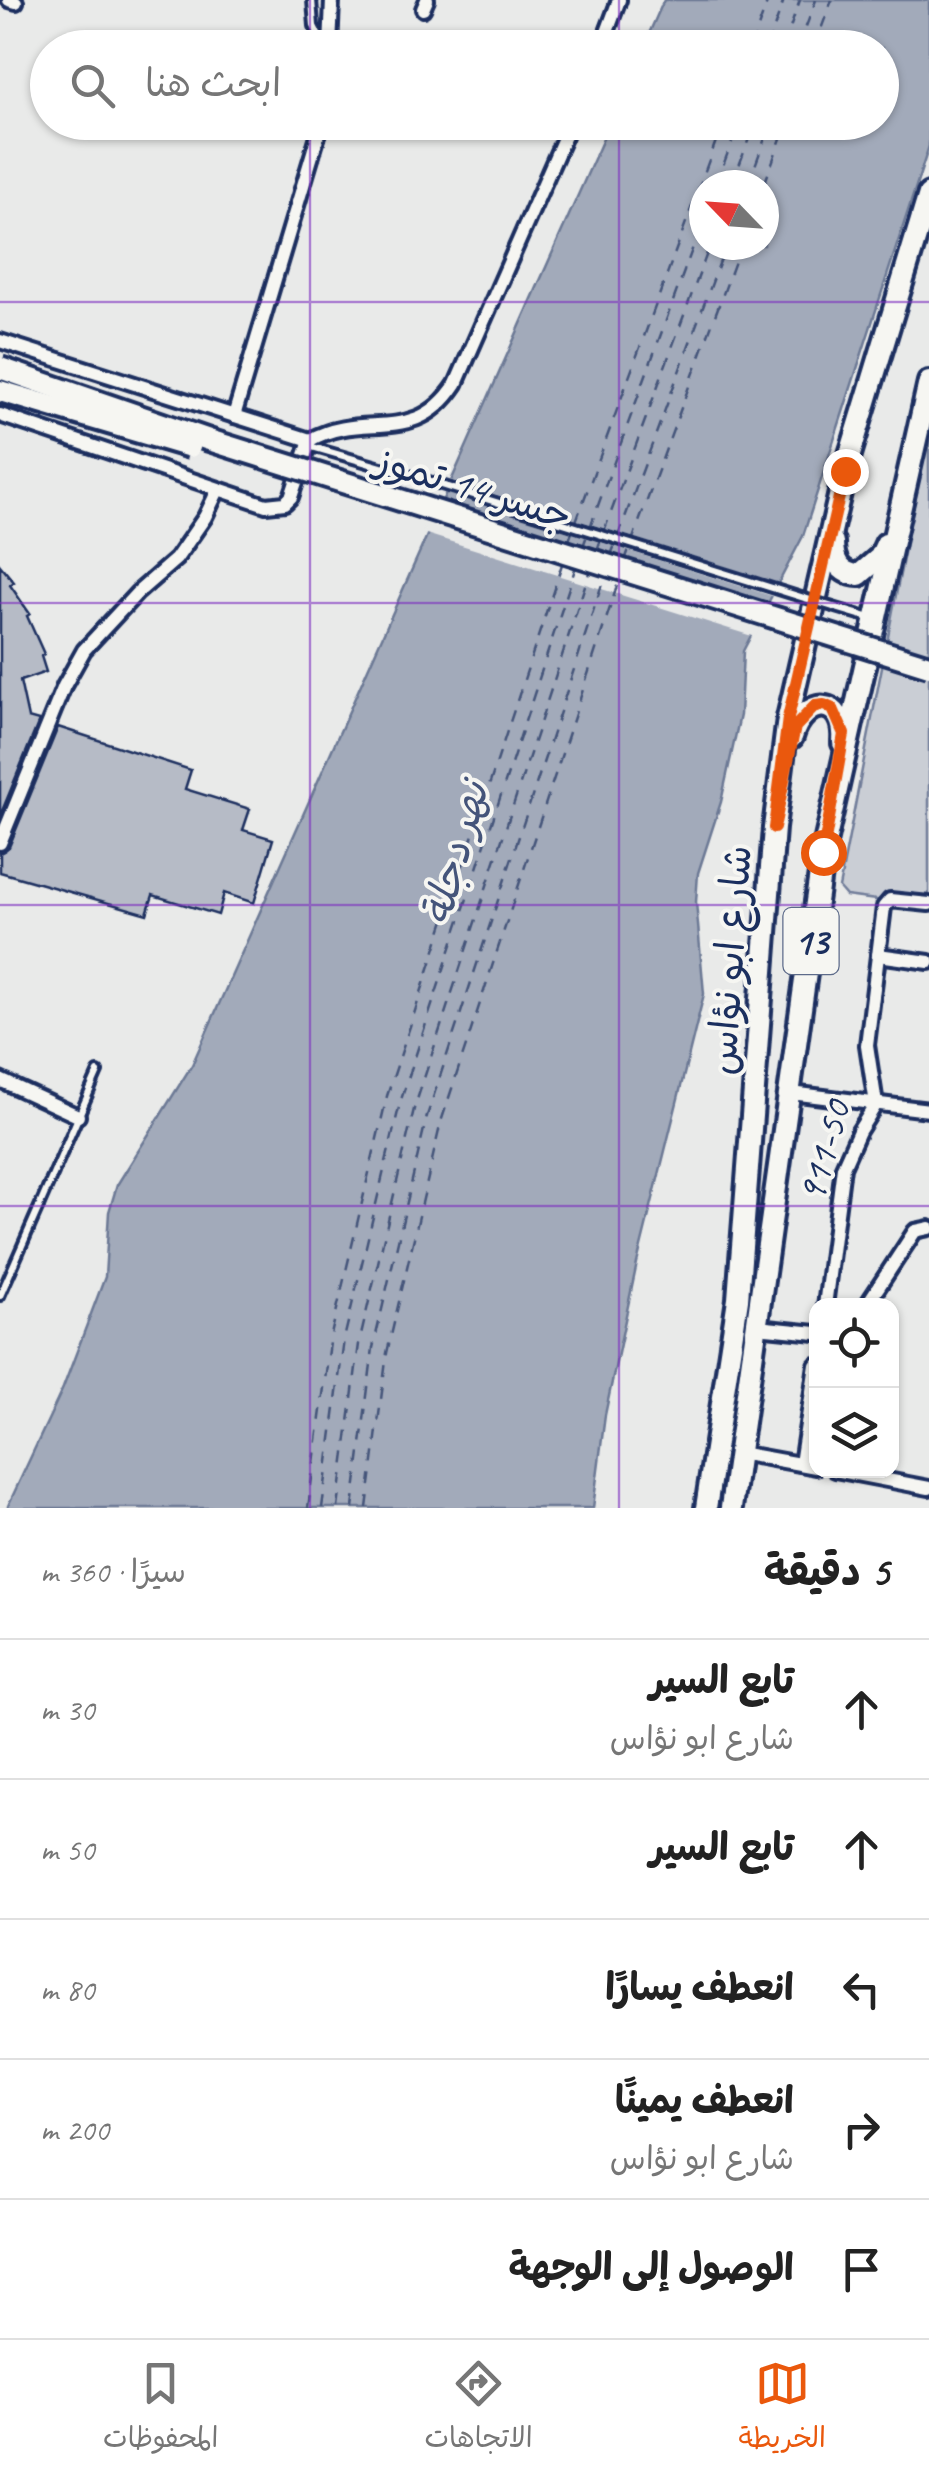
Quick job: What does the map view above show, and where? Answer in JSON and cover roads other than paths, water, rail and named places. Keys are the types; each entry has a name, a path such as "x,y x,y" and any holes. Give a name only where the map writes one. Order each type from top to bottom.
{"main road":[{"name":"شارع ابو نؤاس","path":"706,1508 738,1299 774,828 788,718 845,471 929,194"},
{"name":"جسر 14 تموز","path":"0,368 226,446 929,666"},
{"name":"جسر 14 تموز","path":"0,392 929,680"},
{"name":"شارع ابو نؤاس","path":"731,1508 823,852 927,396"},
{"path":"845,471 833,550 842,571 858,575 880,557 908,472"},
{"path":"774,828 795,727 815,706 833,709 844,734 834,794"}],"street":[{"path":"330,30 332,0"},
{"path":"608,30 620,0"},
{"path":"234,416 317,140"},
{"path":"0,415 266,505 286,503 309,443 328,430 394,425 426,416 442,404 456,384 563,140"},
{"path":"0,341 309,443"},
{"path":"0,844 64,686 84,650 176,559 205,518 218,490"},
{"name":"911-50","path":"826,1298 844,1167 858,1131 876,1104 867,1045 886,902 929,904"},
{"path":"878,955 929,962"},
{"path":"0,1080 78,1116"},
{"path":"791,1093 929,1110"},
{"path":"871,1298 915,1232 929,1228"},
{"path":"758,1327 809,1332"},
{"path":"801,1464 813,1388"},
{"path":"739,1453 809,1466"},
{"path":"877,1478 929,1488"}],"lane":[{"path":"312,0 317,30"},
{"path":"309,443 874,620"},
{"path":"0,1296 98,1072"}],"water":[{"name":"نهر دجلة","path":"664,0 929,0 929,146 803,536 743,651 740,715 721,802 698,873 696,902 704,994 637,1263 605,1415 593,1508 7,1508 63,1388 105,1277 109,1212 117,1185 192,1065 602,140 899,140 899,30 651,30"}]}
